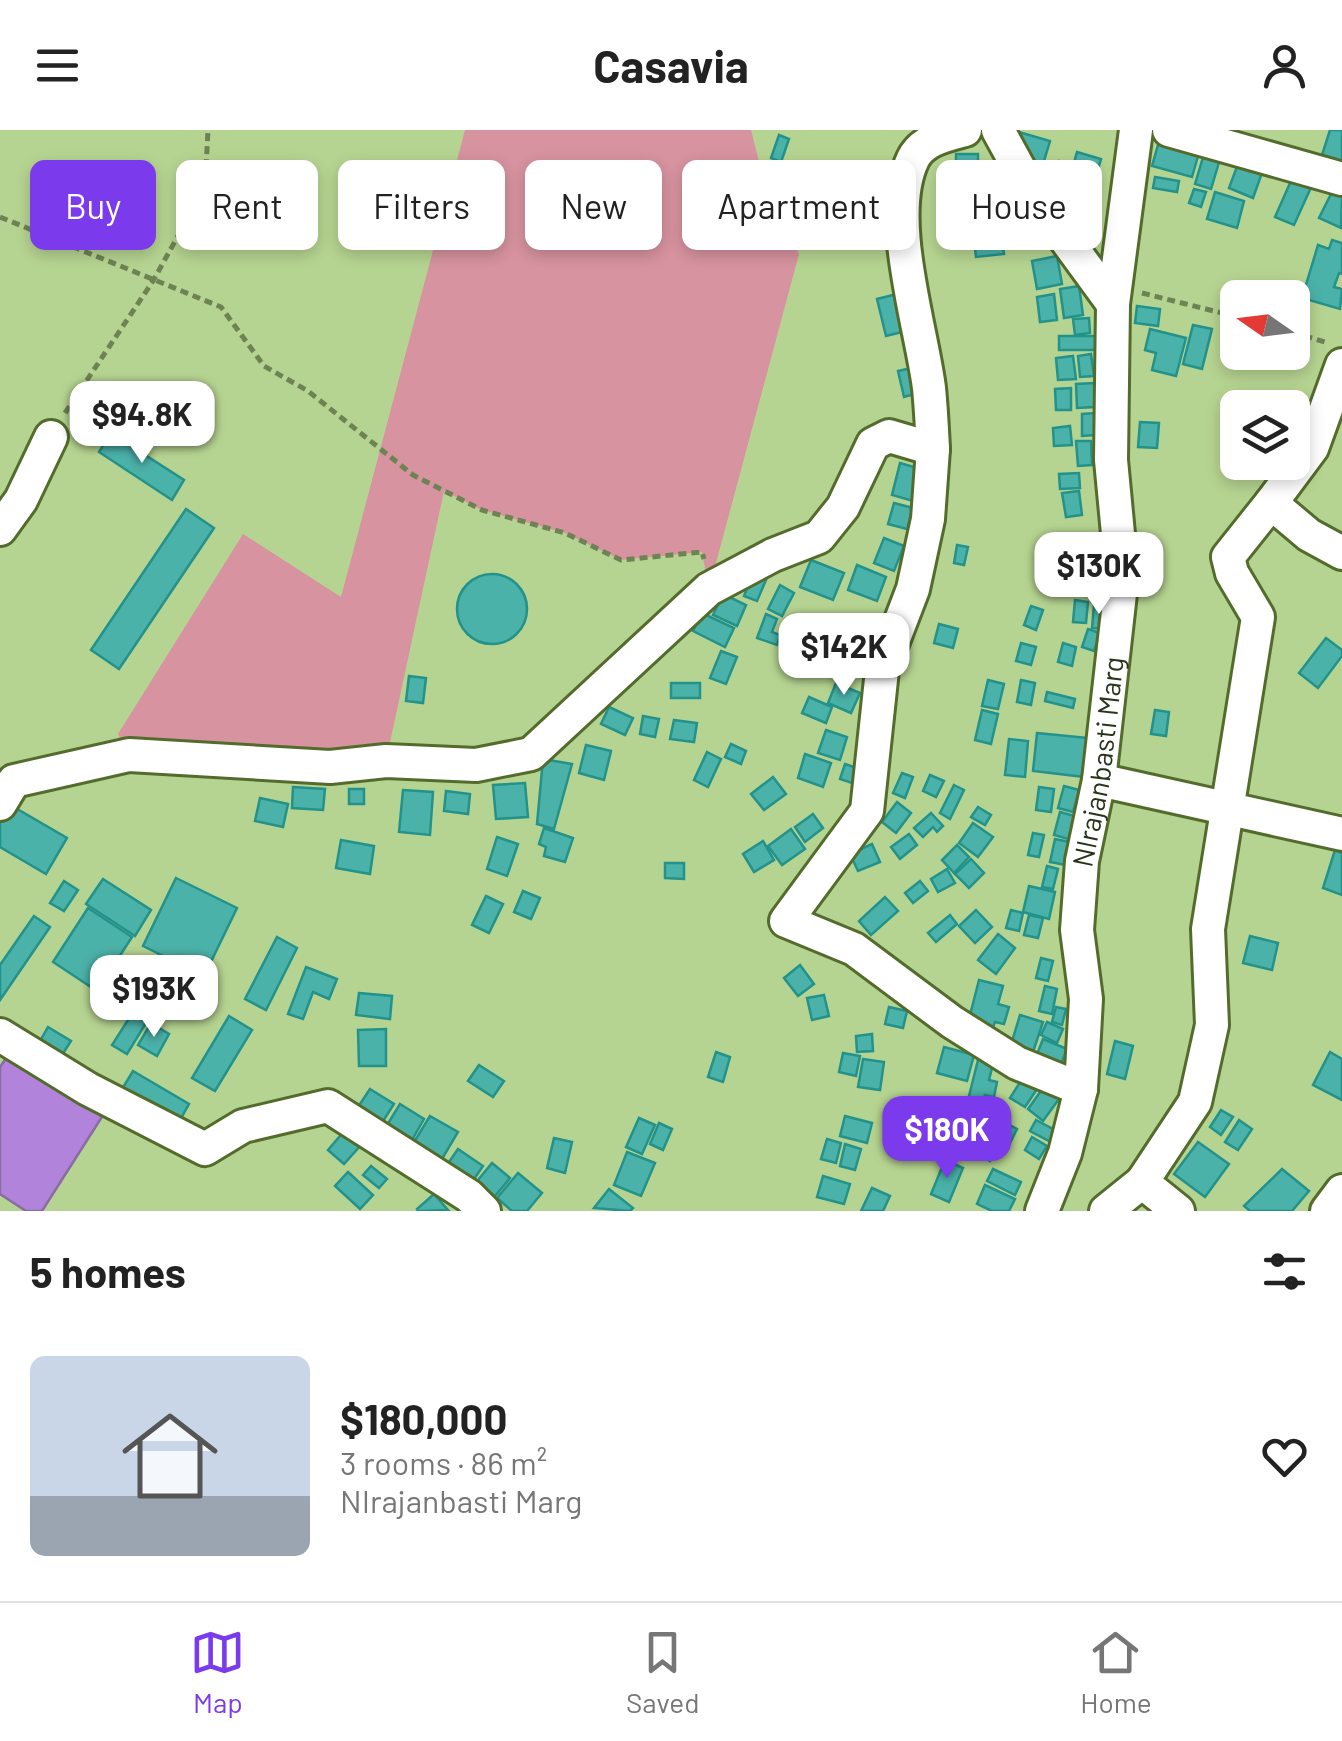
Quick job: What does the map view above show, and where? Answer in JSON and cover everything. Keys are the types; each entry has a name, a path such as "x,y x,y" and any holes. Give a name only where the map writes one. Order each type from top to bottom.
{"street":[{"path":"965,130 936,137 914,155 904,189 906,251 929,389 933,449 928,520 913,589 882,670 867,810 786,920 854,948 952,1022 1018,1064 1080,1089"},
{"path":"998,130 1034,196 1114,295"},
{"name":"NIrajanbasti Marg","path":"1042,1211 1065,1153 1080,1089 1086,999 1077,930 1082,861 1099,780 1122,576 1111,460 1114,295 1136,130"},
{"path":"1169,130 1342,179"},
{"path":"1106,1211 1142,1182 1195,1102 1212,1025 1208,929 1258,617 1232,573 1228,556 1271,502 1327,449 1342,365"},
{"path":"0,804 14,782 129,755 330,766 386,761 476,765 531,754 709,589 772,555 820,537 844,506 872,444 889,436 933,449"},
{"path":"0,530 20,500 51,437"},
{"path":"1271,502 1310,536 1342,553"},
{"path":"1099,780 1228,812 1342,834"},
{"path":"0,1035 88,1089 205,1149 244,1126 328,1106 469,1196 484,1211"},
{"path":"1142,1182 1178,1211"},
{"path":"1327,1211 1342,1190"}],"path":[{"path":"51,437 84,378 153,281 205,187 208,130"},
{"path":"0,217 222,307 264,366 308,391 413,475 482,510 565,533 621,560 702,552 709,589"},
{"path":"1114,295 1220,314"},
{"path":"1310,337 1342,346"}],"shaded area":[{"path":"465,130 751,130 759,160 682,160 682,250 797,250 799,254 709,589 702,552 621,560 565,533 482,510 444,491 386,761 129,755 118,734 243,534 341,597 433,250 505,250 505,160 457,160"},
{"path":"11,1051 105,1112 42,1211 26,1211 0,1194 0,1067"}],"building":[{"path":"1012,130 1050,141 1044,160 1026,160"},
{"path":"1330,130 1342,130 1342,161 1322,155"},
{"path":"779,135 789,139 782,160 771,158"},
{"path":"1160,138 1200,149 1192,177 1152,166"},
{"path":"1077,152 1101,159 1101,160 1075,160"},
{"path":"956,154 978,154 978,160 956,160"},
{"path":"1204,154 1220,159 1211,189 1195,184"},
{"path":"1239,161 1263,170 1253,198 1229,188"},
{"path":"1294,174 1313,183 1294,225 1275,217"},
{"path":"1155,177 1179,181 1177,192 1153,188"},
{"path":"1194,189 1206,192 1201,207 1189,203"},
{"path":"1333,190 1342,195 1341,228 1319,218"},
{"path":"1215,192 1244,201 1237,228 1207,219"},
{"path":"1332,240 1342,243 1342,274 1339,273 1334,287 1342,289 1340,309 1310,300 1307,280 1318,245 1329,249"},
{"path":"975,250 1004,250 1004,254 976,257"},
{"path":"1057,256 1062,284 1037,289 1032,261"},
{"path":"1079,286 1083,315 1064,318 1060,289"},
{"path":"901,293 910,330 886,336 877,299"},
{"path":"1054,294 1057,320 1040,322 1037,297"},
{"path":"1137,306 1160,309 1158,326 1135,323"},
{"path":"1089,318 1090,333 1075,335 1073,319"},
{"path":"1193,325 1212,329 1202,369 1183,364"},
{"path":"1150,329 1186,338 1176,376 1152,370 1156,353 1145,350"},
{"path":"1059,336 1097,336 1097,350 1059,350"},
{"path":"1091,354 1094,376 1080,377 1078,356"},
{"path":"1073,356 1076,379 1058,380 1056,358"},
{"path":"916,367 922,392 904,397 898,371"},
{"path":"1094,383 1095,407 1077,408 1076,384"},
{"path":"1071,388 1071,410 1056,410 1055,389"},
{"path":"1096,413 1096,435 1082,436 1082,414"},
{"path":"1140,422 1159,423 1157,448 1138,447"},
{"path":"1070,426 1072,445 1054,446 1053,428"},
{"path":"111,433 184,480 172,500 99,452"},
{"path":"1076,441 1091,441 1092,465 1078,466"},
{"path":"900,463 921,469 913,501 892,495"},
{"path":"1079,473 1080,488 1060,489 1059,474"},
{"path":"1079,491 1082,515 1066,517 1062,493"},
{"path":"894,503 913,508 907,529 888,524"},
{"path":"186,509 214,528 119,669 91,650"},
{"path":"884,538 904,546 894,571 874,563"},
{"path":"957,545 968,547 964,565 954,563"},
{"path":"1104,554 1105,573 1073,575 1072,556"},
{"path":"1052,557 1069,558 1067,574 1050,573"},
{"path":"811,560 844,573 833,600 800,587"},
{"path":"857,565 886,577 877,601 848,590"},
{"path":"492,574 517,584 527,609 517,634 492,644 467,634 457,609 467,584"},
{"path":"752,575 766,580 757,601 744,596"},
{"path":"1103,581 1104,601 1092,602 1091,582"},
{"path":"780,585 794,593 782,616 768,609"},
{"path":"723,594 746,605 737,626 713,615"},
{"path":"1075,600 1088,602 1086,623 1073,622"},
{"path":"1094,605 1106,606 1104,629 1092,628"},
{"path":"1031,606 1043,610 1036,630 1024,625"},
{"path":"702,613 734,628 725,647 693,631"},
{"path":"766,614 777,619 772,632 780,635 777,645 757,638"},
{"path":"939,624 958,629 953,648 934,643"},
{"path":"852,627 871,635 864,653 845,645"},
{"path":"1088,629 1100,633 1094,651 1082,647"},
{"path":"1326,638 1342,650 1342,656 1318,688 1299,673"},
{"path":"1021,643 1036,647 1031,665 1016,661"},
{"path":"1063,643 1076,647 1072,666 1058,662"},
{"path":"721,651 737,657 726,684 710,678"},
{"path":"409,676 426,678 423,703 406,701"},
{"path":"988,680 1004,684 998,709 982,706"},
{"path":"1021,680 1035,683 1031,705 1017,702"},
{"path":"671,683 700,683 700,698 671,698"},
{"path":"836,683 860,693 851,713 828,703"},
{"path":"1047,692 1075,699 1073,708 1045,701"},
{"path":"809,697 832,707 826,723 802,713"},
{"path":"609,707 633,718 625,735 601,724"},
{"path":"982,710 998,714 991,744 975,740"},
{"path":"1155,710 1169,712 1166,736 1151,734"},
{"path":"643,716 659,719 655,737 640,734"},
{"path":"674,720 697,723 694,742 670,739"},
{"path":"826,730 847,737 840,760 818,753"},
{"path":"1037,733 1089,738 1085,777 1033,771"},
{"path":"1009,739 1028,741 1025,777 1005,775"},
{"path":"731,744 746,751 741,764 725,757"},
{"path":"586,745 611,751 604,780 579,773"},
{"path":"707,752 721,759 708,787 694,780"},
{"path":"805,754 831,763 823,787 798,778"},
{"path":"543,759 572,764 554,829 537,824"},
{"path":"845,764 860,769 855,784 840,779"},
{"path":"902,773 913,777 905,798 893,793"},
{"path":"930,775 944,781 936,797 923,791"},
{"path":"773,777 786,794 764,810 751,794"},
{"path":"525,783 528,817 496,819 493,785"},
{"path":"954,785 964,790 950,819 940,813"},
{"path":"1064,786 1079,790 1073,812 1058,808"},
{"path":"293,787 325,789 323,810 292,808"},
{"path":"1039,787 1054,789 1051,812 1036,810"},
{"path":"349,789 364,789 364,804 349,804"},
{"path":"403,790 433,792 430,835 399,832"},
{"path":"446,791 470,794 468,814 444,811"},
{"path":"260,798 288,804 283,827 255,821"},
{"path":"897,802 911,813 896,833 882,822"},
{"path":"7,803 67,838 46,874 0,847 0,816"},
{"path":"978,807 991,815 985,825 971,817"},
{"path":"1060,812 1075,816 1068,839 1054,835"},
{"path":"931,813 943,826 937,832 933,827 923,837 914,828"},
{"path":"813,814 823,828 805,842 795,827"},
{"path":"973,823 993,837 978,857 959,843"},
{"path":"544,828 573,838 565,862 544,856 546,847 539,844"},
{"path":"791,829 805,849 782,865 768,846"},
{"path":"1033,833 1044,835 1039,857 1028,855"},
{"path":"909,834 917,845 900,859 891,847"},
{"path":"497,837 518,844 507,876 487,869"},
{"path":"1055,839 1070,842 1066,865 1050,862"},
{"path":"341,840 374,846 370,874 336,868"},
{"path":"763,841 774,860 754,872 743,854"},
{"path":"872,844 880,862 858,871 850,854"},
{"path":"957,845 969,857 954,873 942,860"},
{"path":"1335,850 1342,853 1342,895 1323,888"},
{"path":"971,859 984,873 969,888 955,874"},
{"path":"665,863 684,863 684,879 665,878"},
{"path":"1047,866 1058,869 1053,889 1042,887"},
{"path":"947,869 955,883 938,892 931,879"},
{"path":"176,878 237,908 204,976 143,946"},
{"path":"103,879 151,910 135,936 86,904"},
{"path":"64,881 78,890 64,911 50,903"},
{"path":"920,881 928,891 913,903 905,893"},
{"path":"1029,886 1055,892 1049,919 1023,912"},
{"path":"523,891 540,898 531,919 514,912"},
{"path":"486,896 503,904 489,933 472,925"},
{"path":"885,897 898,911 871,935 859,921"},
{"path":"88,908 132,937 97,991 53,962"},
{"path":"976,910 992,927 975,943 959,926"},
{"path":"1011,910 1023,913 1019,931 1006,928"},
{"path":"950,915 957,924 936,942 928,933"},
{"path":"1029,915 1043,918 1038,938 1024,935"},
{"path":"34,916 50,927 0,1000 0,965"},
{"path":"998,934 1015,948 996,974 978,960"},
{"path":"1250,936 1278,943 1272,970 1243,963"},
{"path":"277,937 297,948 266,1010 245,999"},
{"path":"1041,958 1053,961 1048,981 1036,978"},
{"path":"800,965 814,984 798,996 784,978"},
{"path":"158,967 179,980 161,1009 140,996"},
{"path":"306,967 337,979 329,999 313,992 303,1019 288,1014"},
{"path":"979,980 1003,986 998,1004 1009,1007 1004,1024 995,1022 992,1030 968,1023"},
{"path":"1045,986 1057,989 1052,1014 1039,1011"},
{"path":"359,993 392,996 390,1019 356,1015"},
{"path":"824,995 829,1016 812,1020 807,998"},
{"path":"140,1001 154,1010 127,1054 112,1045"},
{"path":"889,1007 907,1011 903,1028 885,1024"},
{"path":"1056,1007 1066,1009 1062,1025 1052,1022"},
{"path":"1020,1015 1043,1022 1032,1055 1010,1048"},
{"path":"229,1016 252,1030 215,1091 192,1078"},
{"path":"1047,1022 1063,1029 1057,1043 1041,1035"},
{"path":"151,1023 169,1034 157,1056 138,1045"},
{"path":"48,1027 71,1041 62,1055 40,1041"},
{"path":"386,1029 386,1066 359,1066 358,1030"},
{"path":"872,1034 873,1051 857,1052 856,1036"},
{"path":"1043,1039 1067,1049 1058,1072 1034,1062"},
{"path":"1115,1041 1133,1046 1125,1079 1107,1074"},
{"path":"944,1047 974,1055 967,1081 937,1073"},
{"path":"716,1052 730,1057 723,1082 708,1077"},
{"path":"1330,1052 1342,1059 1342,1100 1313,1085"},
{"path":"843,1053 860,1056 856,1076 839,1072"},
{"path":"979,1056 994,1060 989,1080 997,1082 994,1097 985,1095 983,1103 968,1100"},
{"path":"863,1059 884,1062 880,1090 858,1087"},
{"path":"479,1065 504,1081 493,1097 468,1081"},
{"path":"133,1071 189,1104 179,1122 122,1089"},
{"path":"1024,1076 1039,1086 1025,1107 1010,1098"},
{"path":"1043,1088 1059,1099 1043,1121 1028,1109"},
{"path":"370,1089 394,1104 380,1126 356,1110"},
{"path":"400,1104 424,1119 412,1140 387,1125"},
{"path":"1221,1110 1233,1117 1221,1135 1210,1127"},
{"path":"430,1116 458,1132 442,1159 414,1142"},
{"path":"845,1116 872,1123 867,1143 840,1136"},
{"path":"639,1118 655,1125 642,1154 626,1147"},
{"path":"998,1119 1017,1129 1010,1143 991,1133"},
{"path":"1036,1120 1055,1130 1049,1141 1030,1131"},
{"path":"1239,1120 1252,1129 1238,1150 1225,1142"},
{"path":"659,1123 672,1129 663,1150 650,1144"},
{"path":"975,1128 1001,1142 990,1161 965,1147"},
{"path":"345,1130 362,1144 344,1164 328,1150"},
{"path":"1032,1137 1047,1146 1039,1159 1025,1150"},
{"path":"554,1138 572,1142 565,1173 547,1168"},
{"path":"827,1139 841,1143 836,1163 821,1159"},
{"path":"1198,1142 1229,1164 1205,1197 1174,1174"},
{"path":"845,1144 861,1149 855,1170 840,1166"},
{"path":"458,1149 483,1166 472,1182 447,1165"},
{"path":"627,1152 655,1163 641,1196 614,1185"},
{"path":"945,1160 963,1168 949,1202 931,1194"},
{"path":"492,1163 510,1178 491,1201 473,1186"},
{"path":"371,1166 387,1179 379,1188 363,1175"},
{"path":"993,1169 1021,1182 1015,1195 987,1181"},
{"path":"1282,1169 1309,1191 1292,1211 1250,1211 1244,1206"},
{"path":"348,1172 373,1195 360,1209 335,1186"},
{"path":"518,1173 542,1193 527,1211 512,1211 497,1198"},
{"path":"823,1176 850,1184 844,1204 817,1197"},
{"path":"985,1185 1015,1199 1009,1211 992,1211 977,1204"},
{"path":"872,1188 890,1196 883,1211 861,1211"},
{"path":"609,1189 633,1208 594,1208"},
{"path":"434,1194 448,1210 418,1211 417,1209"}]}
